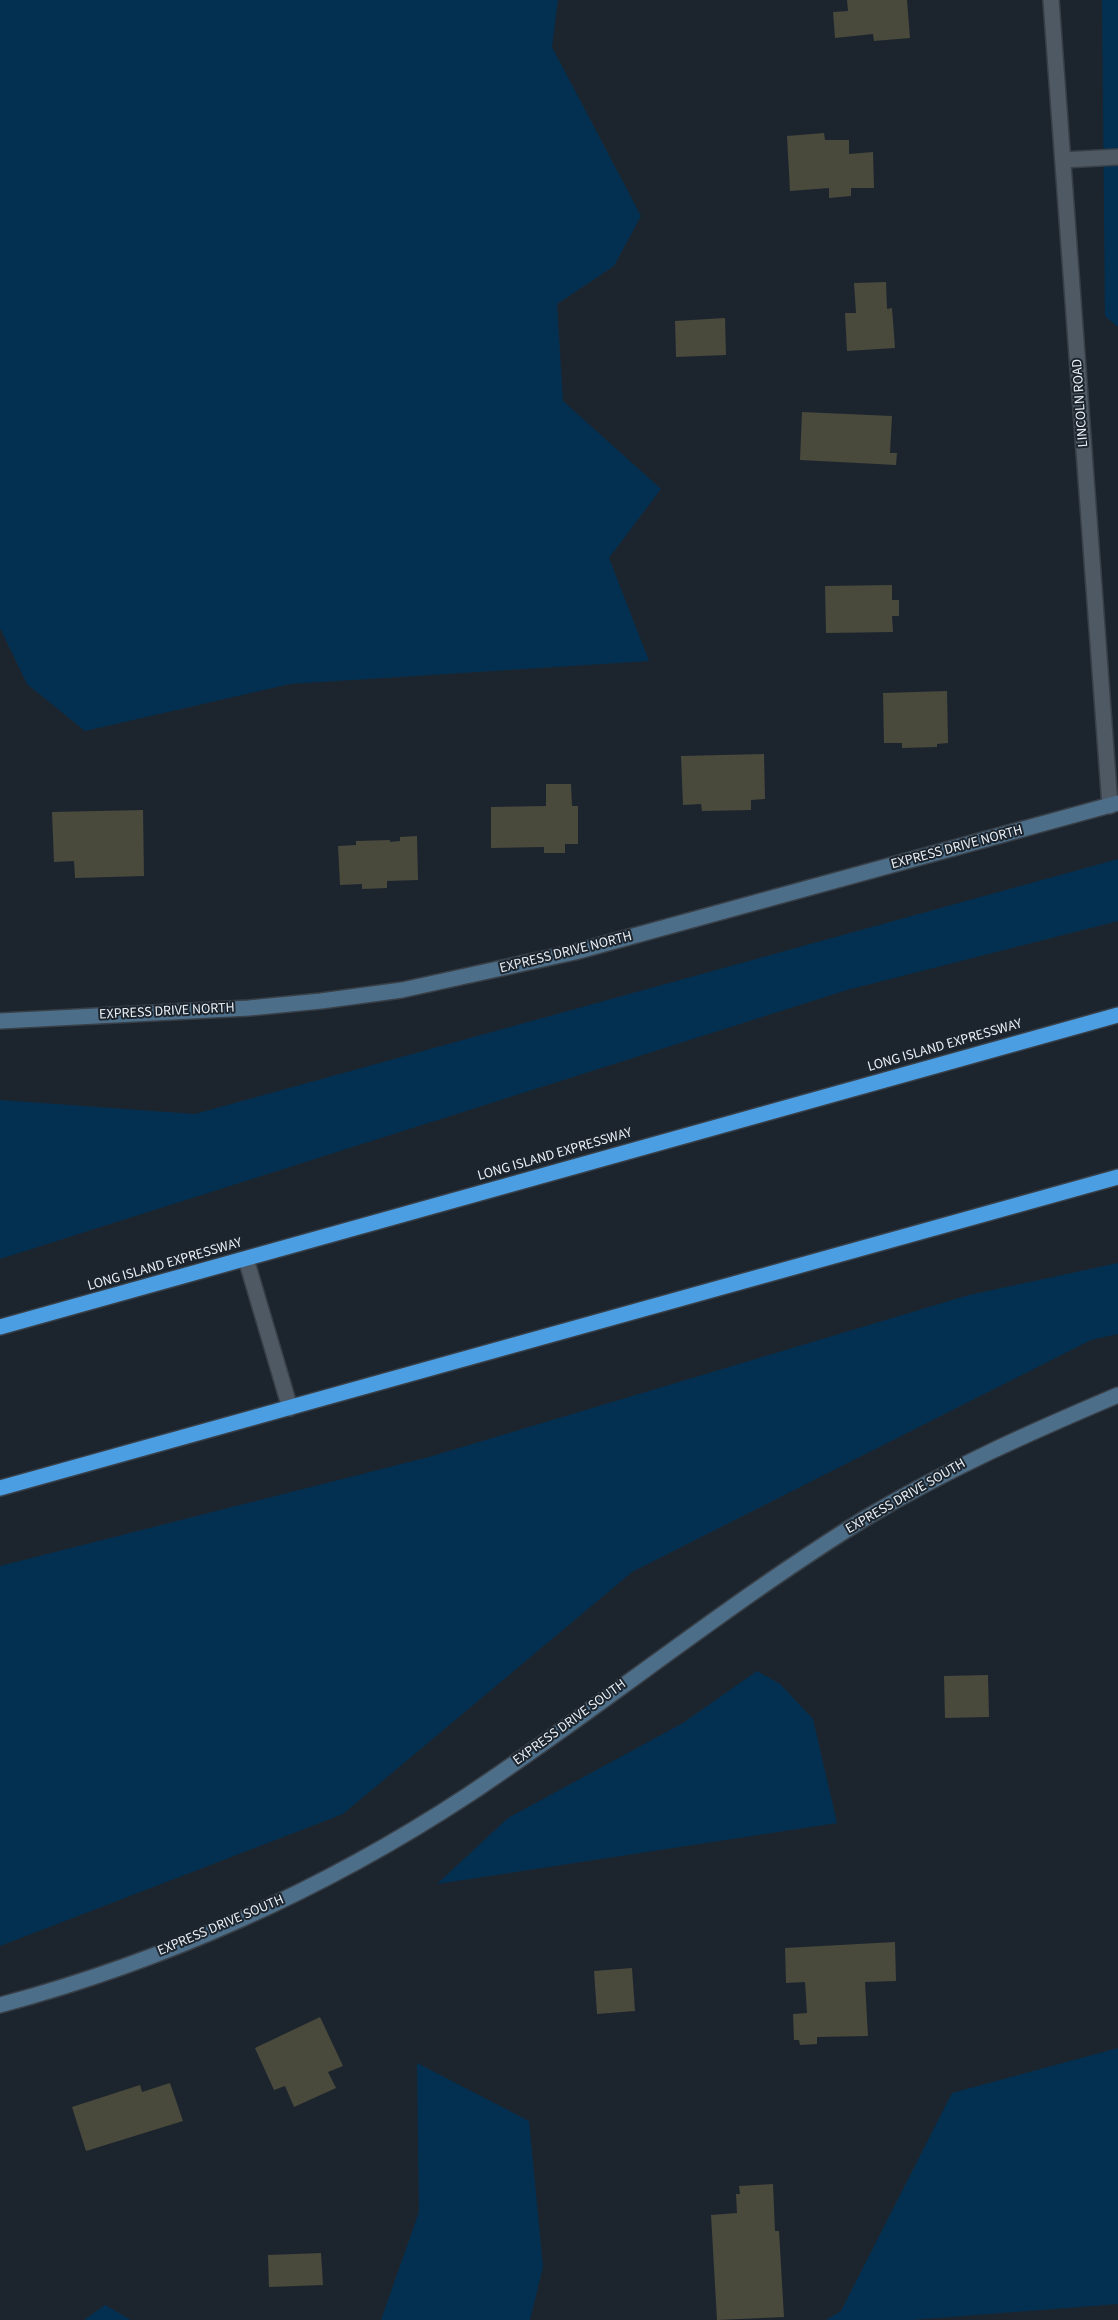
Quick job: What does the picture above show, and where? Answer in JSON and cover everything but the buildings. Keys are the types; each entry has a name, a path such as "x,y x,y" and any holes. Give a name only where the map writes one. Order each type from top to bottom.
{"highway":[{"name":"LONG ISLAND EXPRESSWAY","path":"0,1327 1118,1015"},
{"path":"0,1488 1118,1177"}],"main road":[{"name":"EXPRESS DRIVE NORTH","path":"0,1021 249,1008 402,990 594,947 1114,805"},
{"name":"EXPRESS DRIVE SOUTH","path":"0,2005 42,1994 130,1964 270,1907 343,1869 465,1797 745,1597 865,1518 992,1449 1118,1395"}],"street":[{"name":"LINCOLN ROAD","path":"1051,0 1114,805"},
{"path":"1063,160 1118,157"},
{"path":"246,1259 290,1408"}],"shaded area":[{"path":"0,0 558,0 552,47 641,216 614,266 557,304 563,401 661,489 609,558 649,661 290,684 85,731 27,684 0,628"},
{"path":"1102,0 1118,0 1118,327 1105,316"},
{"path":"1118,859 1118,921 847,990 0,1259 0,1100 195,1114"},
{"path":"1118,1263 1118,1334 1091,1340 632,1572 343,1814 0,1946 0,1566 429,1457 969,1295"},
{"path":"757,1671 780,1684 813,1719 837,1823 437,1884 508,1818 683,1723"},
{"path":"1118,2048 1118,2304 911,2320 826,2320 841,2311 952,2093"},
{"path":"417,2063 529,2121 543,2267 530,2320 381,2320 419,2212"},
{"path":"105,2305 131,2320 84,2320"}]}
